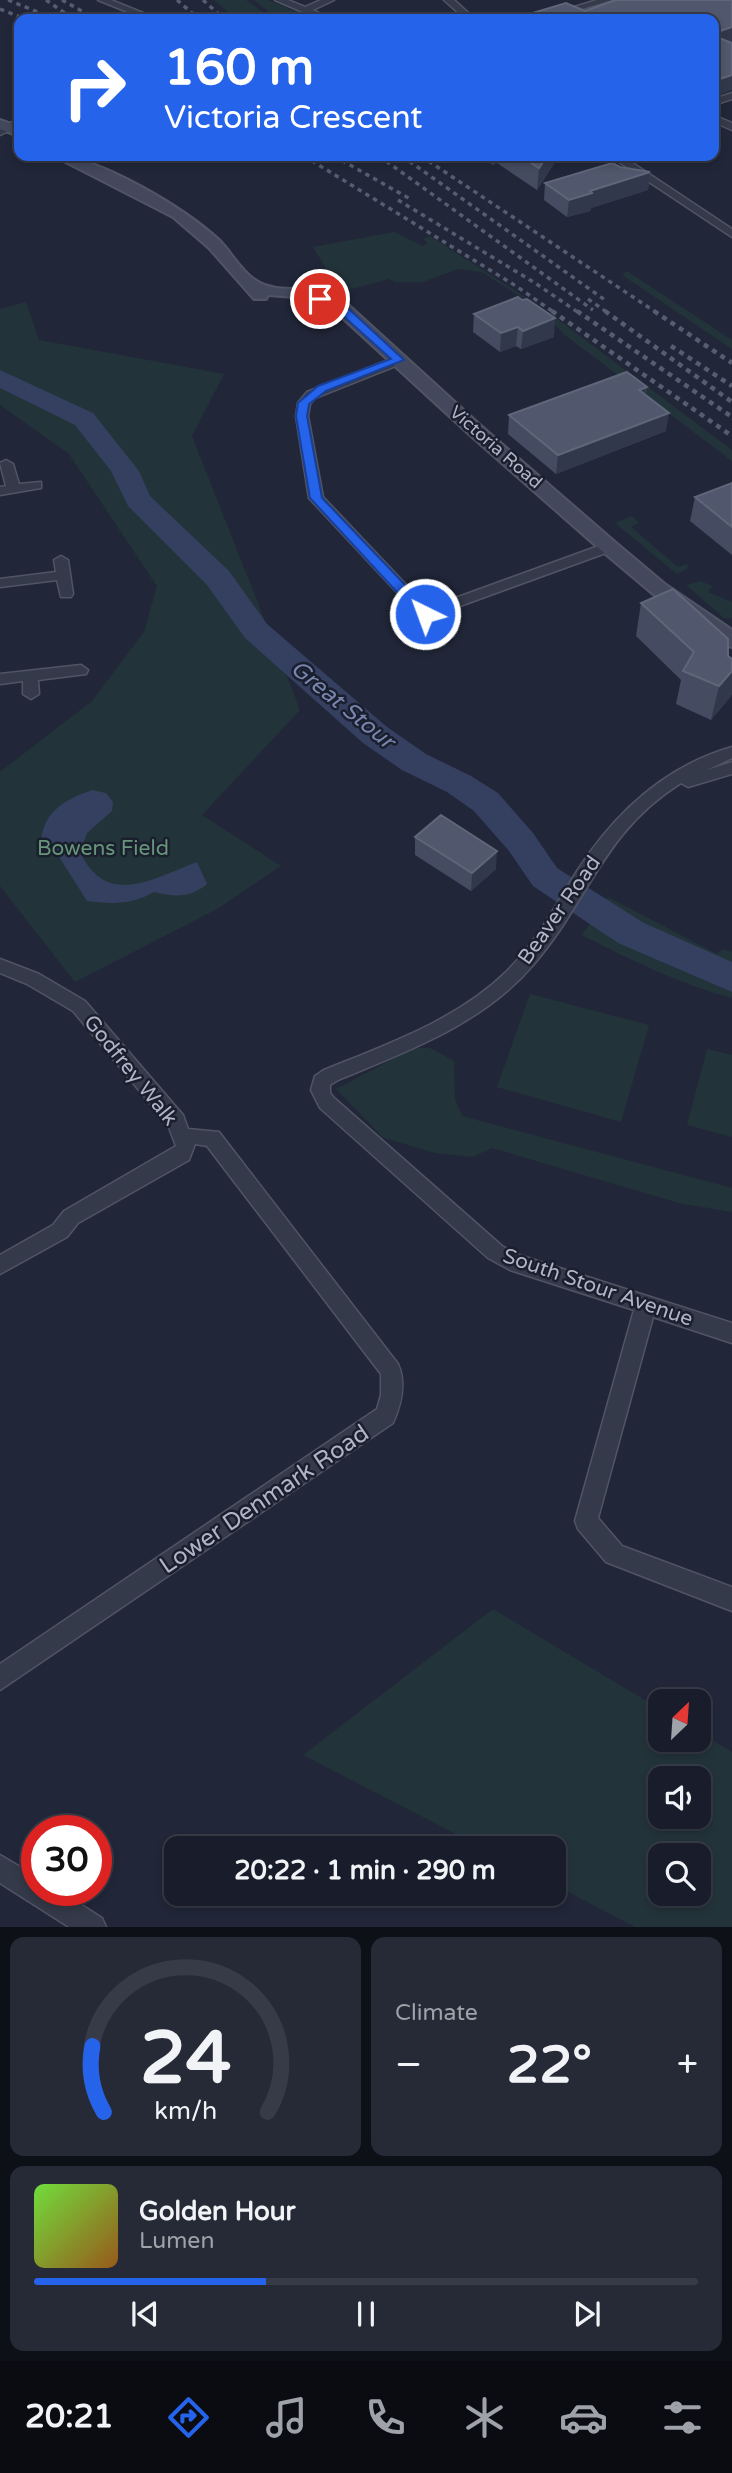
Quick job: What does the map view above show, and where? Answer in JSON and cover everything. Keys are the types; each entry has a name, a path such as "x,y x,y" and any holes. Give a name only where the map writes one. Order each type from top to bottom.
{"street":[{"path":"103,0 140,14"},
{"path":"280,0 314,14"},
{"path":"305,10 329,0"},
{"path":"558,14 607,0"},
{"path":"451,2 464,14"},
{"path":"720,121 732,127"},
{"name":"Victoria Road","path":"72,161 178,214 201,232 251,284 258,295 288,302 320,299 335,303 659,590 732,640"},
{"path":"622,161 732,234"},
{"path":"399,360 322,389 304,403 302,416 316,498 425,614 609,547"},
{"path":"6,464 6,489 36,485"},
{"path":"0,583 62,568 66,594"},
{"name":"Victoria Road","path":"659,590 686,627 706,646"},
{"path":"0,679 81,670"},
{"path":"30,676 31,694"},
{"name":"Beaver Road","path":"320,1087 322,1081 331,1075 456,1020 478,1004 526,961 582,882 600,851 628,817 675,779 732,752"},
{"name":"Beaver Road","path":"644,802 685,782 732,768"},
{"name":"Godfrey Walk","path":"0,966 33,979 79,1006 176,1121 185,1138"},
{"name":"South Stour Avenue","path":"320,1087 320,1095 327,1103 495,1252 510,1261 645,1307 732,1332"},
{"path":"0,1265 60,1231 71,1217 182,1154 186,1147 185,1138"},
{"name":"Lower Denmark Road","path":"0,1678 385,1416 392,1395 391,1371 212,1138 185,1138"},
{"path":"645,1307 586,1521 614,1554 732,1599"},
{"path":"0,1868 93,1927"}],"green space":[{"path":"214,0 246,0 265,14 230,14"},
{"path":"254,0 268,0 302,14 272,14"},
{"path":"394,232 423,246 428,243 423,239 430,236 548,312 732,450 732,461 566,336 535,306 482,272 457,269 423,282 395,282 389,279 341,292 313,247"},
{"path":"627,271 732,340 732,349 622,275"},
{"name":"Bowens Field","path":"26,302 39,340 224,374 192,436 300,710 202,815 281,866 217,909 75,982 0,886 0,772 92,701 144,632 157,586 69,454 0,405 0,309"},
{"path":"632,516 639,523 631,527 678,567 687,564 688,568 677,574 615,523"},
{"path":"700,581 713,586 708,592 732,602 732,618 724,618 686,585"},
{"path":"608,897 717,954 723,949 732,952 732,998 674,979 582,935"},
{"path":"530,994 649,1025 621,1122 497,1087"},
{"path":"414,1048 430,1048 454,1061 455,1099 462,1116 732,1188 732,1212 679,1203 492,1148 473,1157 435,1153 384,1138 336,1089"},
{"path":"707,1049 732,1055 732,1137 687,1125"},
{"path":"493,1609 648,1702 648,1752 711,1752 711,1740 732,1752 732,1927 635,1927 566,1891 566,1836 460,1836 303,1755"}],"water":[{"path":"92,790 106,793 113,802 112,811 87,833 80,852 91,869 104,880 118,884 148,881 197,862 207,884 195,892 182,895 154,892 122,902 87,901 56,852 41,840 47,821 58,808"}],"building":[{"path":"616,0 732,0 732,27 719,31 719,14 529,14 566,3 585,11"},
{"path":"719,38 732,43 732,75 719,79"},
{"path":"528,161 544,161 539,168"},
{"path":"612,163 650,172 569,200 545,183"},
{"path":"518,297 527,299 555,318 523,331 518,327 501,333 474,314"},
{"path":"627,372 647,387 639,390 669,413 558,455 509,415"},
{"path":"732,483 732,527 695,497"},
{"path":"673,589 728,639 728,656 732,659 732,671 719,686 683,671 694,652 641,603"},
{"path":"441,815 497,851 472,873 415,837"}],"waterway":[{"name":"Great Stour","path":"0,378 84,419 125,471 138,500 218,578 256,631 375,735 414,762 459,784 486,802 521,842 545,877 631,933 732,978"},
{"name":"Great Stour","path":"10,388 14,385"}],"railway":[{"path":"8,0 43,14"},
{"path":"46,0 66,14"},
{"path":"62,0 87,14"},
{"path":"177,0 193,14"},
{"path":"203,0 218,14"},
{"path":"0,9 14,15"},
{"path":"312,161 516,286 555,313"},
{"path":"343,161 412,200"},
{"path":"386,161 593,310"},
{"path":"409,161 605,300"},
{"path":"429,161 657,313"},
{"path":"398,200 535,283 579,313"},
{"path":"588,299 608,313"},
{"path":"552,311 732,436"},
{"path":"577,311 732,417"},
{"path":"605,311 732,402"},
{"path":"657,313 732,363"},
{"path":"671,346 732,386"}],"route":[{"path":"320,299 335,303 399,360 322,389 304,403 302,416 316,498 425,614"}]}
